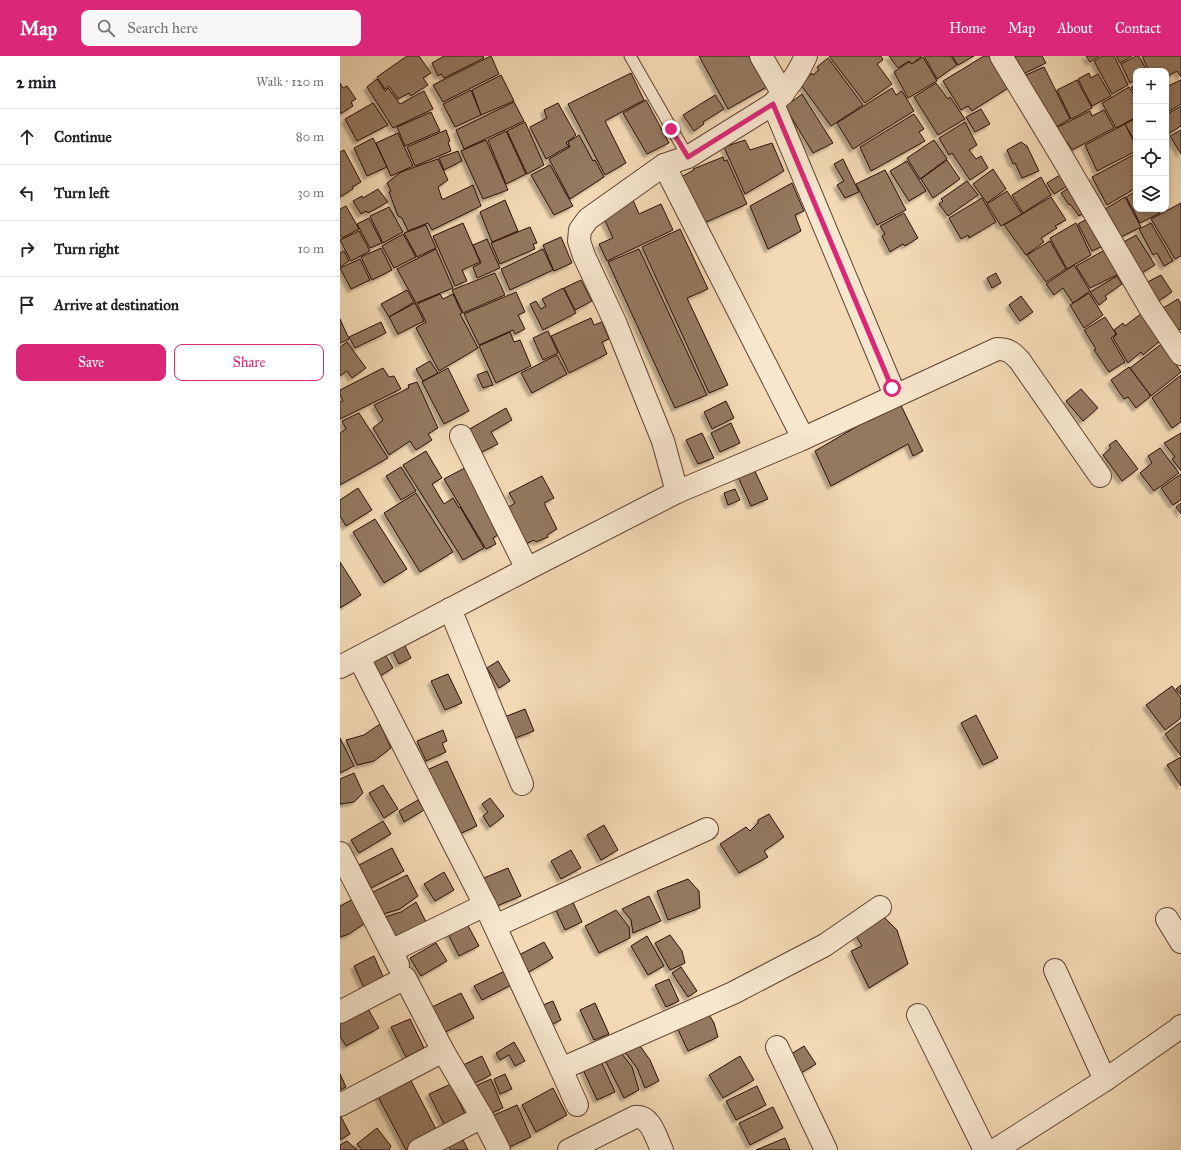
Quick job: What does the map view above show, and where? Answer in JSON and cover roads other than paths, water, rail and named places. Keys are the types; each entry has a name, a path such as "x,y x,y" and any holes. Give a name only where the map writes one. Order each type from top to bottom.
{"street":[{"path":"761,56 892,388"},
{"path":"676,492 663,440 614,322 584,256 579,241 580,230 588,219 664,165 688,157 778,99 801,66 806,56"},
{"path":"1001,56 1062,156 1150,308 1181,354"},
{"path":"664,165 801,434"},
{"path":"340,668 676,492 800,440 997,348 1006,349 1012,352 1020,360 1100,476"},
{"path":"462,436 527,569"},
{"path":"450,610 522,784"},
{"path":"359,658 485,905 577,1105"},
{"path":"495,926 707,830"},
{"path":"340,853 442,1051 482,1117 499,1150"},
{"path":"391,951 485,905"},
{"path":"561,1069 733,993 826,945 880,907"},
{"path":"1167,919 1181,942"},
{"path":"1055,970 1105,1080"},
{"path":"340,1012 405,978"},
{"path":"918,1015 985,1150"},
{"path":"995,1150 1105,1080 1180,1029"},
{"path":"776,1047 826,1150"},
{"path":"340,1105 442,1051"},
{"path":"419,1150 482,1117"},
{"path":"569,1150 635,1118 640,1117 646,1120 650,1125 662,1150"}],"lane":[{"path":"630,56 688,157"}]}
